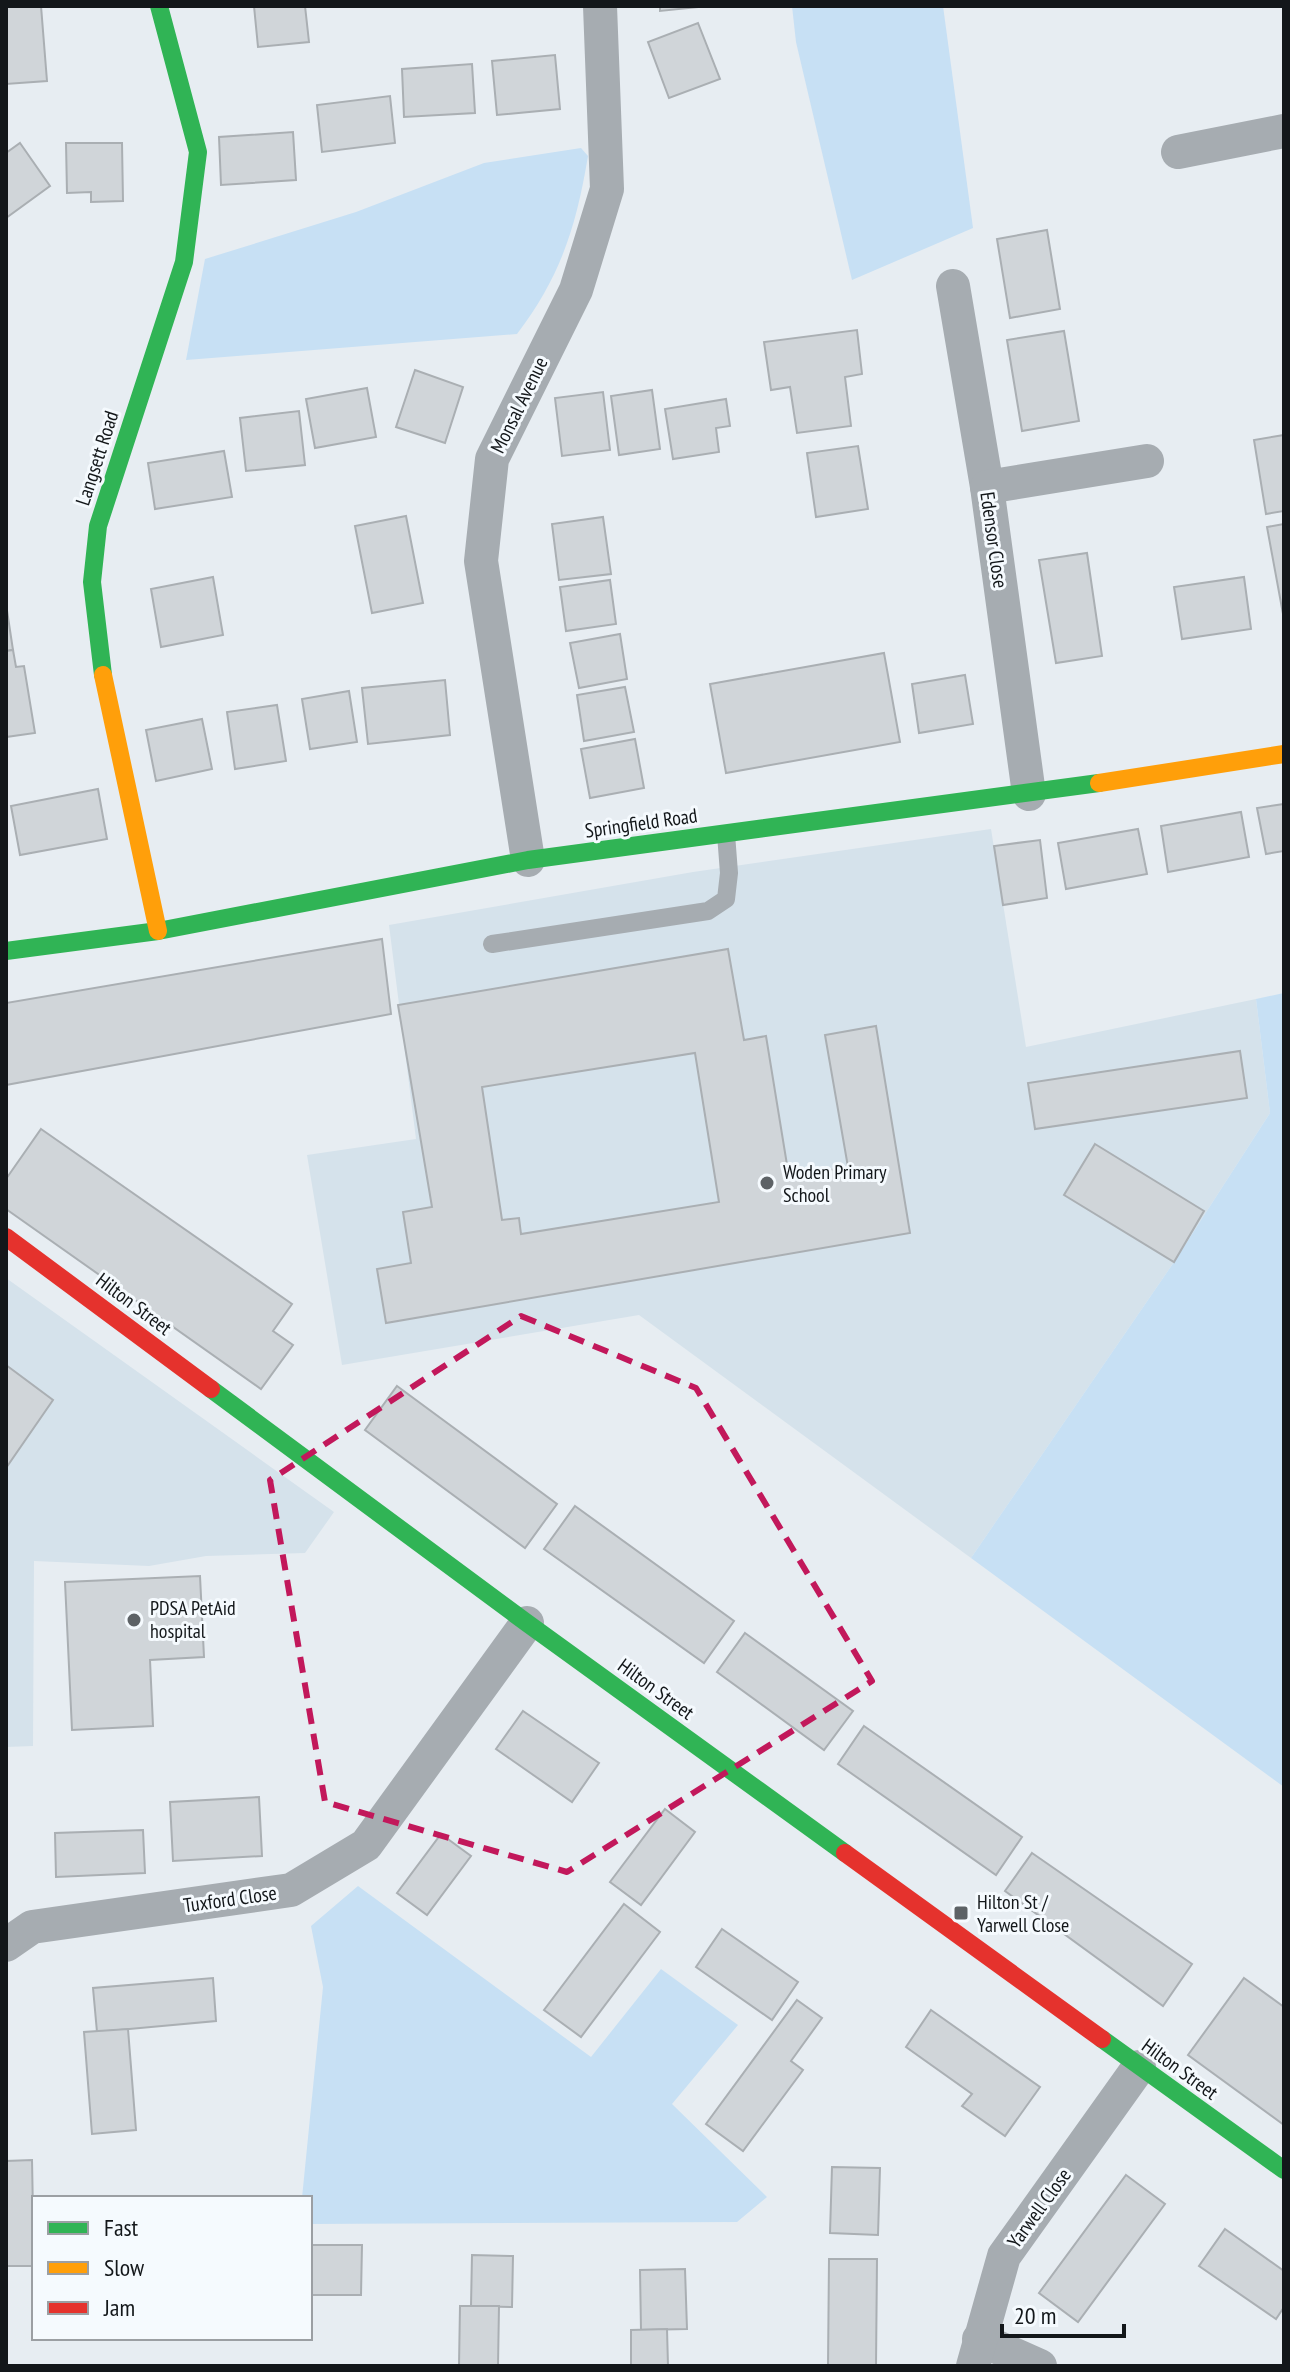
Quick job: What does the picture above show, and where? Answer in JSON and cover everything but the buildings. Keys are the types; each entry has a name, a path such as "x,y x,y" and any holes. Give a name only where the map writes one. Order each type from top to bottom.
{"street":[{"name":"Langsett Road","path":"158,931 105,694 92,582 98,526 184,262 198,152 159,6"},
{"name":"Monsal Avenue","path":"528,860 481,561 492,459 576,290 607,189 600,6"},
{"path":"1178,152 1284,131"},
{"name":"Edensor Close","path":"953,286 987,487 1029,794"},
{"path":"987,487 1147,461"},
{"name":"Springfield Road","path":"6,951 158,931 528,860 1029,794 1284,754"},
{"name":"Hilton Street","path":"6,1237 527,1623 1284,2170"},
{"name":"Tuxford Close","path":"6,1945 32,1927 291,1890 366,1845 527,1623"},
{"name":"Yarwell Close","path":"976,2353 1004,2256 1139,2067"},
{"path":"976,2353 1040,2366"}],"lane":[{"path":"492,944 708,911 726,899 729,873 726,834"}],"highlighted area":[{"path":"521,1316 696,1388 872,1681 567,1872 325,1802 270,1480"}],"shaded area":[{"path":"792,6 943,6 973,228 852,280 796,42"},
{"path":"581,148 588,156 572,228 556,271 517,334 186,360 205,259 356,212 484,163"},
{"name":"Woden Primary School","path":"991,829 1026,1047 1256,999 1270,1113 1174,1262 971,1558 639,1315 342,1365 307,1155 416,1139 389,925 693,872"},
{"path":"1284,993 1284,1787 971,1558 1174,1262 1270,1113 1256,999"},
{"path":"6,1278 334,1512 305,1553 206,1556 149,1566 34,1561 33,1746 6,1747"},
{"path":"358,1886 591,2057 661,1969 738,2025 672,2104 767,2197 737,2222 312,2224 312,2196 302,2196 323,1987 311,1926"}],"traffic: fast":[{"path":"103,675 92,582 98,526 184,262 198,152 159,6"},
{"path":"6,951 158,931 528,860 1099,783"},
{"path":"211,1389 845,1853"},
{"path":"1102,2039 1284,2170"}],"traffic: slow":[{"path":"103,675 158,931"},
{"path":"1099,783 1284,754"}],"traffic: jam":[{"path":"6,1237 211,1389"},
{"path":"845,1853 1102,2039"}],"place":[{"name":"Woden Primary School","path":"767,1183"},
{"name":"PDSA PetAid hospital","path":"134,1620"},
{"name":"Hilton St / Yarwell Close","path":"961,1913"}]}
